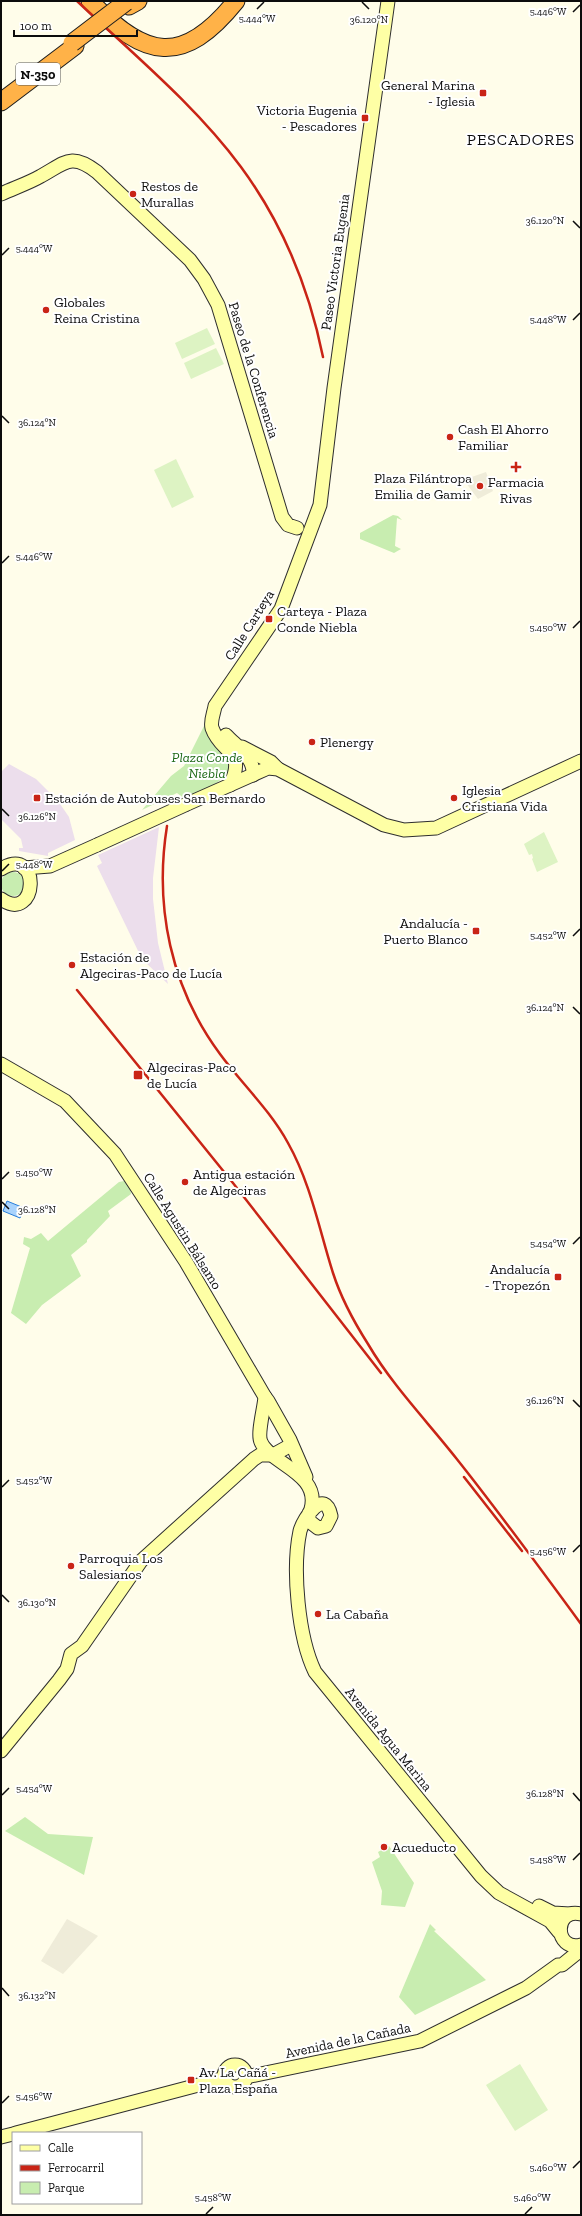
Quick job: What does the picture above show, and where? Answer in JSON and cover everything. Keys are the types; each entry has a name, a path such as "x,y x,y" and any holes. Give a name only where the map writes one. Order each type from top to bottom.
{"highway":[{"path":"90,1 121,31 142,43 164,48 177,48 198,38 212,27 236,1"},
{"path":"100,1 115,20 128,30 153,40 167,42 182,40 193,35 214,18 229,1"},
{"name":"N-350","path":"1,102 131,2"},
{"name":"N-350","path":"1,97 74,45"}],"street":[{"name":"Paseo Victoria Eugenia","path":"312,531 320,505 339,352 388,1"},
{"name":"Paseo de la Conferencia","path":"1,194 42,176 63,162 82,162 97,172 190,260 204,279 218,305 230,339 282,517 288,525 297,528 305,525 312,531"},
{"name":"Calle Carteya","path":"214,714 216,703 281,610 312,531"},
{"path":"214,714 221,730 250,762 254,770 253,775"},
{"path":"214,714 212,728 236,759 253,775"},
{"path":"232,741 271,762 278,769 384,825 394,828 415,830 436,828 581,761"},
{"path":"230,785 237,768 236,759"},
{"path":"2,900 12,903 23,900 30,893 32,881 50,866 268,768 278,769"},
{"path":"4,865 24,868 50,866"},
{"path":"24,868 32,881"},
{"name":"Calle Agustin Bálsamo","path":"1,1064 66,1100 115,1154 186,1262 264,1397"},
{"path":"264,1397 276,1415 303,1470 323,1505 330,1512 331,1520 326,1526 317,1527 309,1521 312,1498 301,1477 273,1455 261,1443 259,1436 265,1417 276,1415"},
{"path":"262,1424 264,1397"},
{"path":"1,1750 59,1680 67,1669 71,1654 82,1646 131,1574 148,1553 254,1459 260,1455 273,1455 291,1445"},
{"path":"310,1511 317,1505 323,1505"},
{"name":"Avenida Agua Marina","path":"310,1511 301,1529 296,1567 305,1644 315,1672 480,1876 499,1893 550,1921 561,1936"},
{"name":"Avenida Agua Marina","path":"317,1527 308,1539 304,1567 312,1643 322,1669 494,1879 511,1892 553,1913 575,1914"},
{"path":"558,1965 564,1951 560,1923 575,1914"},
{"path":"561,1936 569,1945 581,1946"},
{"name":"Avenida de la Cañada","path":"18,2132 225,2078 231,2086 237,2087 244,2083 246,2077 420,2041 526,1988 558,1965 562,1965 578,1952 581,1946"},
{"path":"1,2137 12,2134"}],"shaded area":[{"name":"Plaza Filántropa Emilia de Gamir","path":"486,472 493,491 478,499 466,483 466,479"},
{"path":"9,764 36,779 58,801 69,817 75,840 48,853 48,856 19,851 19,848 23,848 21,839 1,819 1,772"},
{"path":"159,827 153,878 153,899 158,943 168,984 142,959 97,866 102,863 98,855"},
{"path":"67,1919 98,1936 63,1974 41,1961"}],"green space":[{"path":"207,328 215,344 182,359 175,343"},
{"path":"216,348 224,364 191,379 184,363"},
{"path":"176,459 194,497 172,508 154,470"},
{"path":"393,515 398,516 402,520 397,518 395,546 401,549 394,553 360,539 360,533"},
{"name":"Plaza Conde Niebla","path":"207,720 234,766 218,782 199,793 185,799 177,793 142,810 171,776 184,766"},
{"path":"544,832 558,862 537,872 532,859 532,854 529,855 524,844"},
{"path":"13,872 18,873 24,879 24,889 18,895 13,896 8,895 2,889 1,884 2,879 8,873"},
{"path":"129,1180 131,1194 108,1211 110,1216 87,1240 87,1242 71,1255 81,1276 42,1305 26,1324 11,1313 30,1248 23,1244 24,1237 31,1239 41,1233 48,1241 119,1182"},
{"path":"25,1817 48,1834 93,1837 84,1875 5,1831"},
{"path":"389,1846 414,1883 405,1907 381,1905 382,1891 372,1862 380,1857 378,1852"},
{"path":"430,1924 436,1930 434,1931 486,1980 415,2015 399,1997"},
{"path":"520,2064 548,2110 515,2131 486,2085"}],"water":[{"path":"7,1201 24,1208 20,1218 3,1211"}],"railway":[{"path":"77,1 184,101 204,122 241,167 270,211 282,234 302,282 310,306 323,357"},
{"path":"167,826 163,887 165,916 170,946 178,974 189,1002 203,1029 228,1065 273,1119 288,1143 303,1174 336,1282 348,1310 377,1359 388,1374 488,1499 581,1624"},
{"path":"77,990 233,1183 381,1373"},
{"path":"464,1477 522,1551"}],"place":[{"name":"General Marina - Iglesia","path":"483,93"},
{"name":"Victoria Eugenia - Pescadores","path":"365,118"},
{"name":"Restos de Murallas","path":"133,194"},
{"name":"Globales Reina Cristina","path":"46,310"},
{"name":"Cash El Ahorro Familiar","path":"450,437"},
{"name":"Farmacia Rivas","path":"516,467"},
{"name":"Plaza Filántropa Emilia de Gamir","path":"480,486"},
{"name":"Carteya - Plaza Conde Niebla","path":"269,619"},
{"name":"Plenergy","path":"312,742"},
{"name":"Estación de Autobuses San Bernardo","path":"37,798"},
{"name":"Iglesia Cristiana Vida","path":"454,798"},
{"name":"Andalucía - Puerto Blanco","path":"476,931"},
{"name":"Estación de Algeciras-Paco de Lucía","path":"72,965"},
{"name":"Algeciras-Paco de Lucía","path":"138,1075"},
{"name":"Antigua estación de Algeciras","path":"185,1182"},
{"name":"Andalucía - Tropezón","path":"558,1277"},
{"name":"Parroquia Los Salesianos","path":"71,1566"},
{"name":"La Cabaña","path":"318,1614"},
{"name":"Acueducto","path":"384,1847"},
{"name":"Av. La Cañá - Plaza España","path":"191,2080"}],"district":[{"name":"PESCADORES","path":"521,139"}]}
